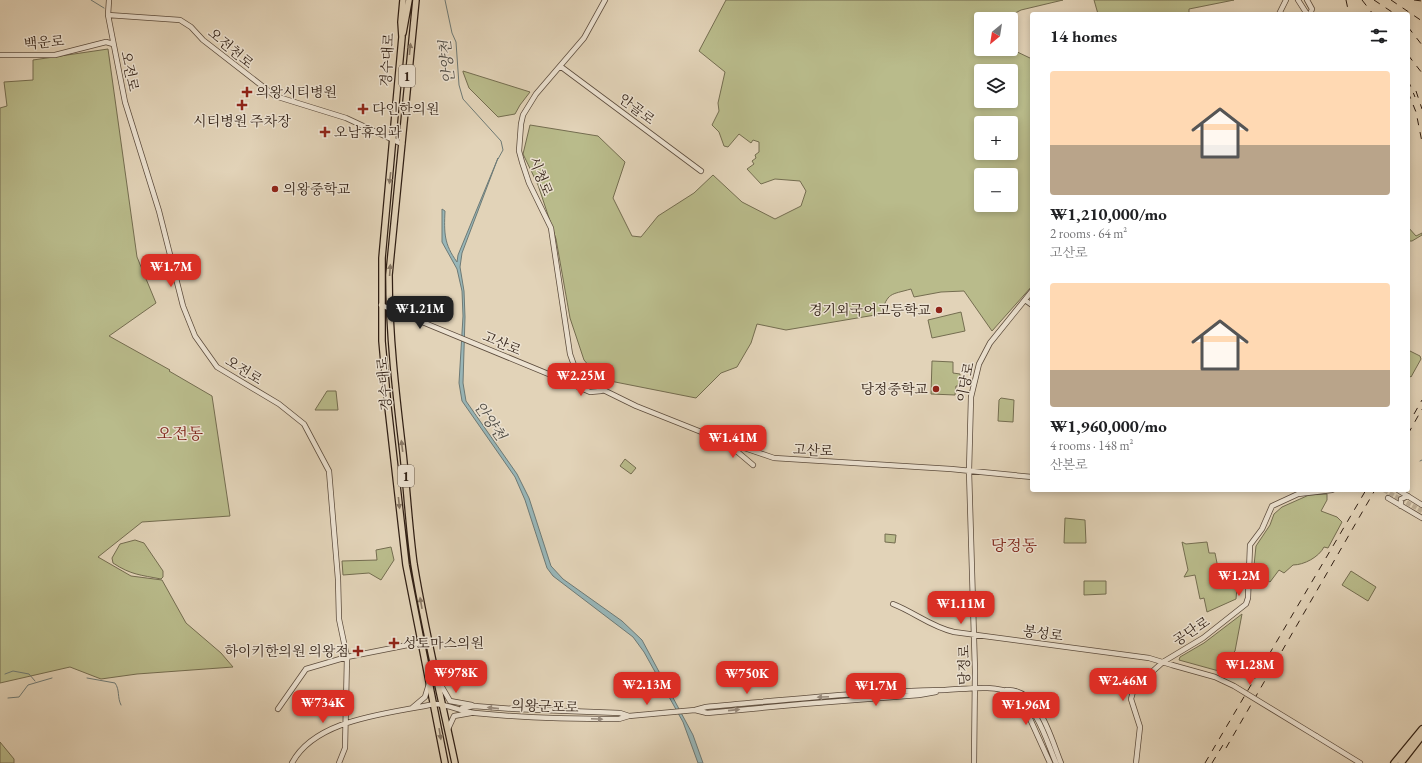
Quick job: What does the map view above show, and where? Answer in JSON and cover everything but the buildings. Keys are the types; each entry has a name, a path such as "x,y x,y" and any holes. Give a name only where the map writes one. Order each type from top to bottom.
{"main road":[{"name":"경수대로","path":"404,0 382,258 381,305 388,407 406,565 445,763"},
{"name":"1","path":"402,37 408,0"},
{"name":"경수대로","path":"415,0 389,275 389,309 395,387 414,563 428,641 444,704 455,763"},
{"path":"1394,763 1422,729"},
{"path":"1401,763 1422,736"}],"street":[{"name":"오전로","path":"109,0 108,15 130,120 159,211 183,306 195,336 217,367 279,404 304,424 329,471 338,579 339,619 347,657 344,748 339,763"},
{"name":"시청로","path":"583,380 575,368 570,354 565,329 551,228 529,183 519,151 523,115 536,94 584,38 605,0"},
{"path":"1280,12 1286,0"},
{"path":"1298,0 1307,12"},
{"path":"1307,0 1312,9 1310,12"},
{"name":"오전천로","path":"108,15 180,20 190,26 203,40 275,96 346,118 402,144"},
{"name":"백운로","path":"0,55 55,55 106,42 114,44"},
{"name":"안골로","path":"560,66 701,171"},
{"name":"이당로","path":"969,471 971,397 979,364 990,343 1030,294"},
{"path":"1025,300 1030,304"},
{"path":"381,305 389,309"},
{"name":"고산로","path":"389,309 563,380 583,380 603,391 724,441 770,457 1030,477"},
{"path":"563,380 571,379 575,368"},
{"path":"563,380 590,392 603,391"},
{"path":"724,441 753,465"},
{"name":"당정로","path":"969,471 975,688 974,763"},
{"name":"공단로","path":"1136,763 1140,728 1131,699 1134,688 1163,662 1203,638 1246,604 1250,545 1262,528 1272,506 1298,494 1315,492"},
{"path":"1401,492 1422,504"},
{"path":"1402,506 1401,499 1408,496"},
{"path":"1388,498 1422,518"},
{"name":"봉성로","path":"893,604 909,611 936,627 974,636 1120,654 1172,664 1215,677 1234,686 1360,763"},
{"path":"278,709 306,669 347,657 428,641"},
{"path":"438,682 450,701 474,706"},
{"path":"410,709 425,697 430,683"},
{"name":"의왕군포로","path":"292,763 310,740 344,723 434,704 444,704 473,713 515,716 619,719 629,716 693,710 707,713 803,704 919,696 946,690 975,688 1017,690 1034,703 1039,709 1062,763"},
{"path":"1001,690 1015,695 1034,712 1056,763"},
{"path":"1001,690 1026,710 1050,763"},
{"name":"의왕군포로","path":"461,709 474,706 620,713 629,716"},
{"path":"448,729 454,716 473,713"}],"green space":[{"path":"726,0 1063,0 1017,12 974,12 974,56 1018,56 1018,52 1030,58 1030,288 992,331 964,291 941,292 914,297 911,289 898,292 888,298 881,314 786,330 757,324 751,343 737,367 721,373 696,398 600,379 584,360 570,318 556,239 538,185 523,154 530,125 598,136 625,162 613,198 632,236 641,237 658,216 694,193 713,175 742,202 775,219 801,206 806,191 800,181 775,179 761,184 747,169 754,164 752,161 756,158 755,155 759,152 759,142 753,140 751,143 739,134 728,147 724,146 719,132 712,125 719,111 718,103 725,72 699,51"},
{"path":"1094,0 1234,0 1189,9 1189,12 1097,12"},
{"path":"108,49 137,257 156,303 109,336 170,370 169,371 212,396 230,516 142,522 98,557 131,576 162,580 186,623 221,653 233,667 137,674 101,679 70,667 0,683 0,108 7,106 4,82 33,80 33,60"},
{"path":"463,72 530,92 515,114 498,117 469,88"},
{"path":"1410,229 1416,236 1422,233 1422,235 1410,241"},
{"path":"961,312 965,331 932,338 928,320"},
{"path":"1410,351 1420,356 1421,359 1411,377"},
{"path":"932,361 953,362 953,373 960,374 959,386 956,386 955,395 931,394"},
{"path":"327,391 336,391 338,410 315,410"},
{"path":"1001,398 1014,400 1013,422 998,421 999,400"},
{"path":"625,459 636,468 631,474 620,466"},
{"path":"1327,494 1327,500 1321,511 1337,517 1342,522 1328,548 1324,547 1319,554 1311,560 1302,564 1293,565 1284,573 1279,570 1270,582 1268,581 1257,587 1252,585 1256,546 1270,525 1274,514 1282,507 1309,495"},
{"path":"1065,518 1085,520 1086,543 1064,543"},
{"path":"885,534 896,535 895,543 885,542"},
{"path":"135,540 144,543 163,571 163,577 161,579 131,572 113,563 112,558 120,544"},
{"path":"1182,542 1186,544 1207,542 1209,553 1215,553 1217,563 1237,588 1236,599 1207,612 1204,598 1200,599 1195,575 1184,577 1188,570"},
{"path":"391,547 394,560 381,580 369,573 343,575 342,561 377,560 376,550"},
{"path":"1351,571 1376,587 1368,601 1342,585"},
{"path":"1084,581 1106,581 1106,594 1084,595"},
{"path":"1242,614 1235,651 1226,660 1229,670 1226,673 1179,660 1180,657 1204,643"},
{"path":"0,742 14,759 14,763 0,763"}],"water":[{"path":"498,158 462,253 460,267 464,291 465,317 463,383 466,401 517,474 529,498 551,566 563,579 622,621 642,640 693,735 703,763 698,763 683,722 644,652 633,637 553,576 547,568 525,500 515,477 462,401 459,383 463,316 462,291 457,269 442,242 442,209 445,211 445,232 447,244 457,262 458,255"}],"waterway":[{"path":"91,0 104,8"},
{"name":"안양천","path":"445,0 452,33 456,42 459,85 463,99 501,141 503,150 498,159"},
{"path":"5,674 13,671 29,674 35,681"},
{"path":"8,698 19,697 28,685 52,678"},
{"path":"87,678 115,683 121,705"}],"tunnel":[{"path":"1388,492 1422,511"}],"railway":[{"path":"1346,0 1349,12"},
{"path":"1362,0 1371,12"},
{"path":"1374,0 1392,12"},
{"path":"1391,0 1409,12"},
{"path":"1414,0 1422,1"},
{"path":"1410,13 1422,21"},
{"path":"1410,30 1422,45"},
{"path":"1410,58 1422,73"},
{"path":"1410,85 1415,97"},
{"path":"1416,91 1422,109"},
{"path":"1410,97 1416,112 1422,142"},
{"path":"1414,414 1422,400"},
{"path":"1410,430 1422,409"},
{"path":"1205,763 1365,492"},
{"path":"1226,748 1374,492"},
{"path":"1212,763 1226,740"}],"place":[{"name":"의왕시티병원","path":"247,92"},
{"name":"시티병원 주차장","path":"242,105"},
{"name":"다인한의원","path":"363,109"},
{"name":"오남휴외과","path":"325,132"},
{"name":"의왕중학교","path":"275,189"},
{"name":"경기외국어고등학교","path":"939,310"},
{"name":"당정중학교","path":"936,389"},
{"name":"성토마스의원","path":"394,643"},
{"name":"하이키한의원 의왕점","path":"358,651"}],"district":[{"name":"오전동","path":"180,433"},
{"name":"당정동","path":"1014,545"}]}
